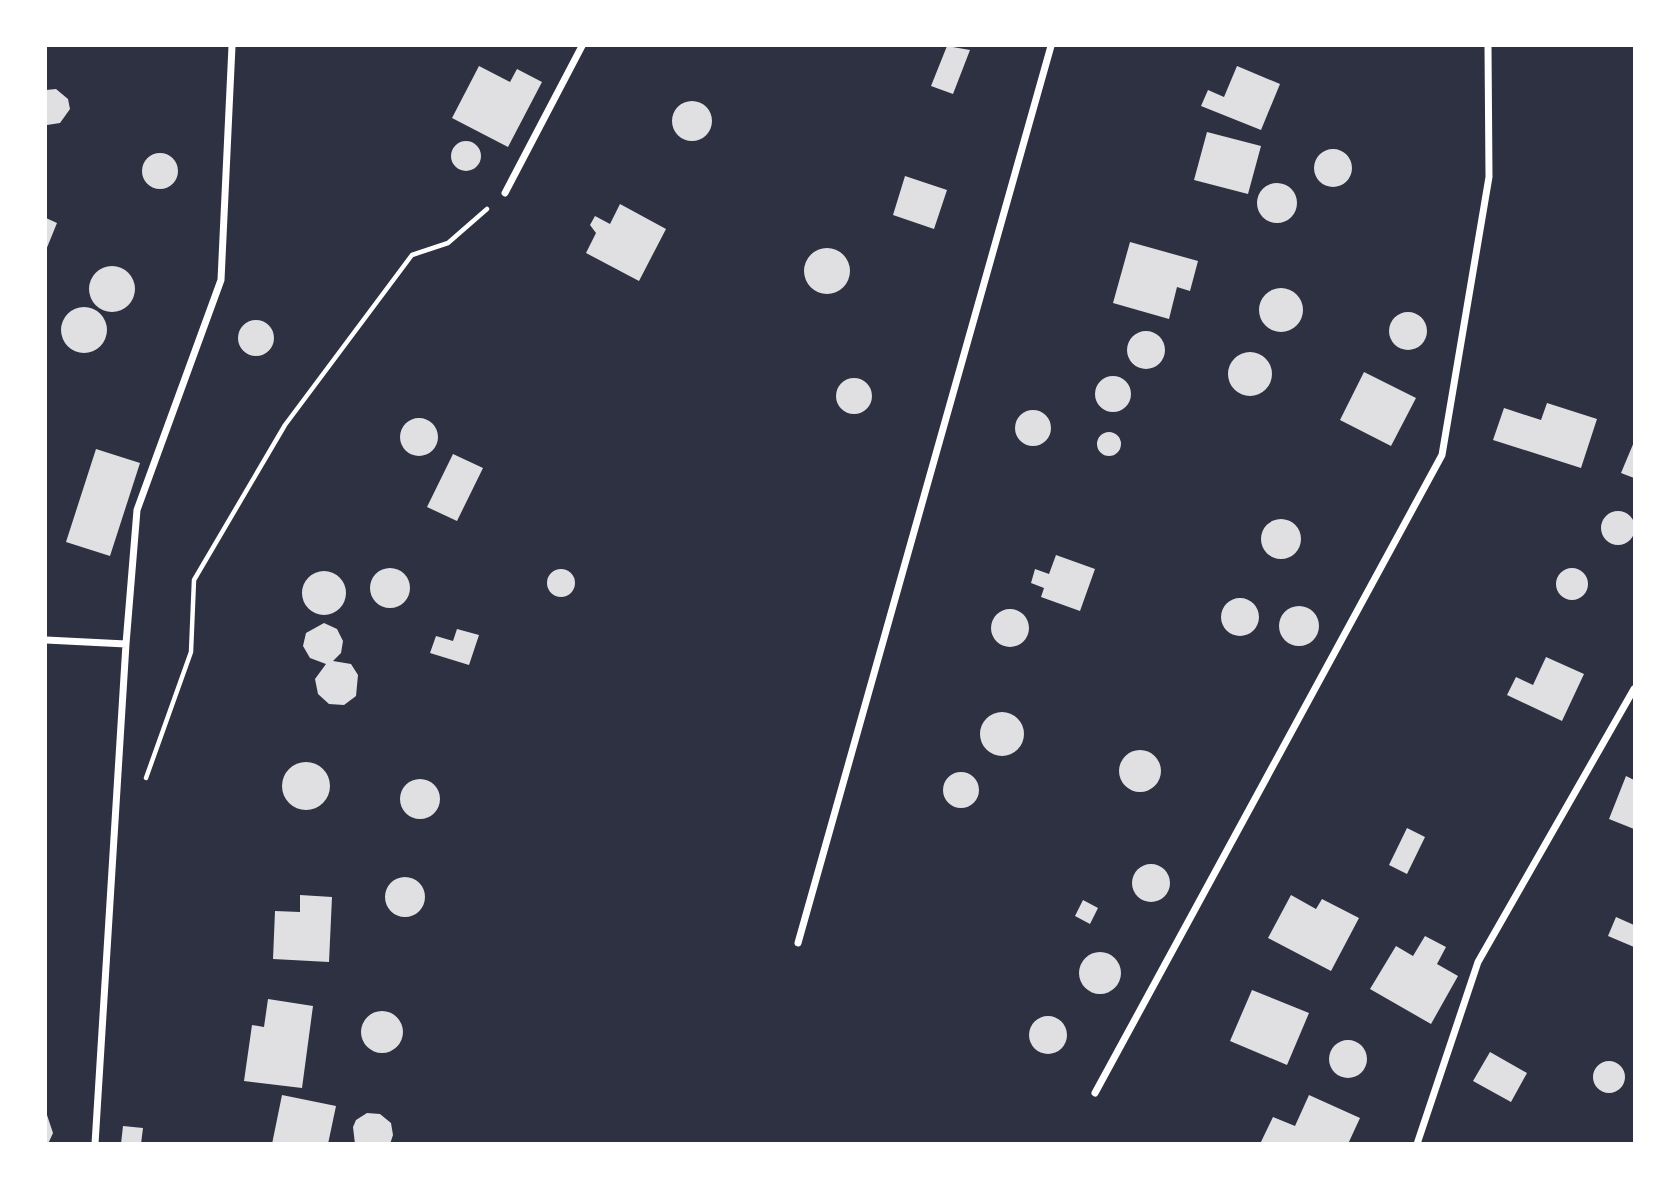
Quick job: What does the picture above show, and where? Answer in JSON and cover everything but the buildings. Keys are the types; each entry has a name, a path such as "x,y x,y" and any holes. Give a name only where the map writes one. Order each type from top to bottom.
{"street":[{"path":"95,1143 126,644 137,510 221,280 232,46"},
{"path":"505,193 582,46"},
{"path":"798,943 1051,46"},
{"path":"1095,1093 1442,455 1489,177 1488,46"},
{"path":"46,640 126,644"},
{"path":"1417,1143 1478,962 1634,690"}],"path":[{"path":"145,779 191,652 194,580 285,425 412,255 447,243 505,193"}]}
